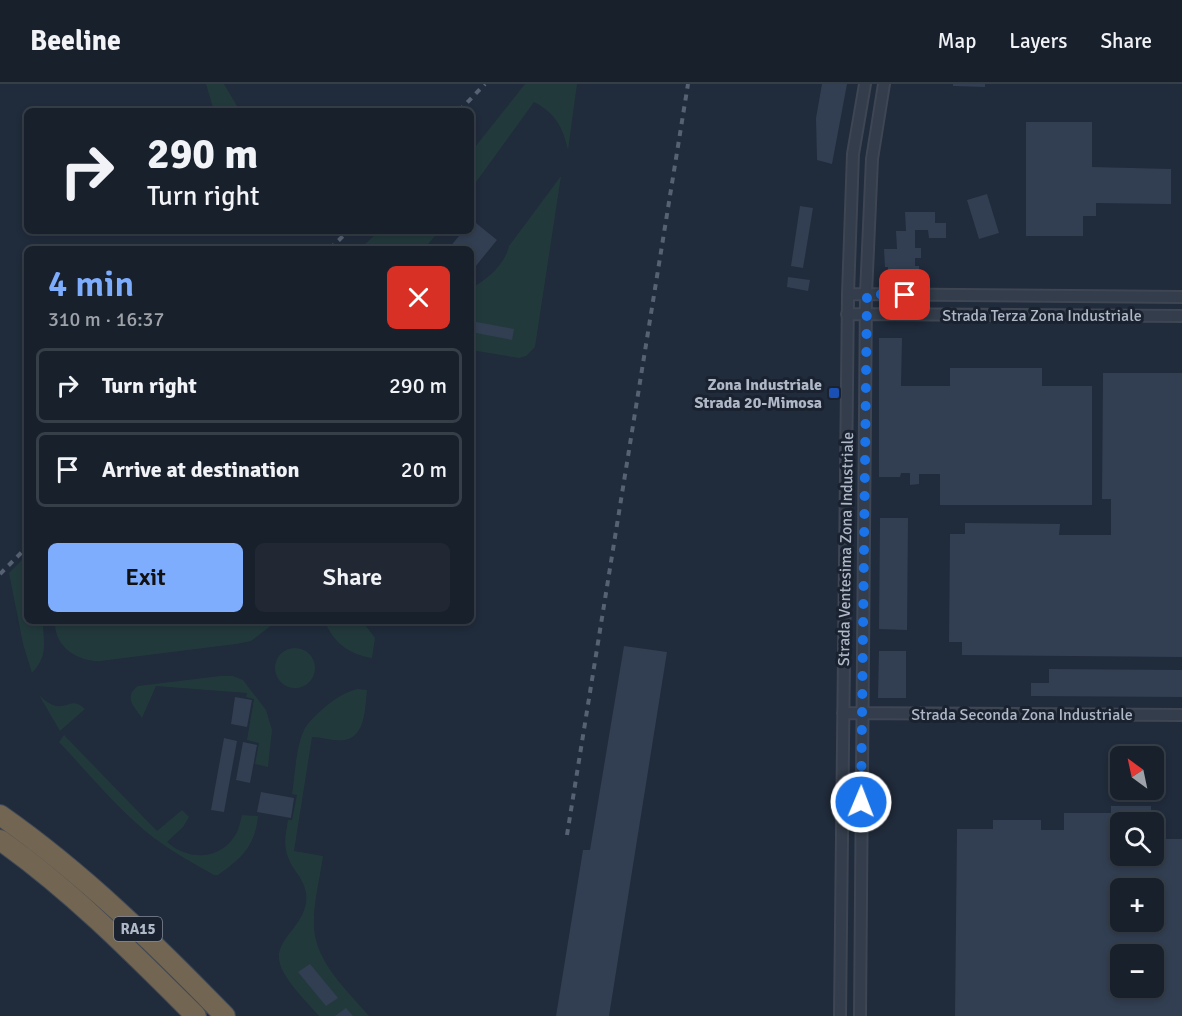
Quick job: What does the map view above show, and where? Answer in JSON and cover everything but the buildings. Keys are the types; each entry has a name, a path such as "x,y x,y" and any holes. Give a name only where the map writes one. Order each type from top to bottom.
{"highway":[{"name":"RA15","path":"0,815 108,901 169,958 225,1016"},
{"name":"RA15","path":"0,840 33,864 94,916 196,1016"},
{"path":"0,846 21,856"}],"street":[{"name":"Strada Ventesima Zona Industriale","path":"840,1016 847,315 853,154 865,84"},
{"name":"Strada Ventesima Zona Industriale","path":"860,1016 866,315 872,159 884,84"},
{"name":"Strada Terza Zona Industriale","path":"848,294 1182,297"},
{"path":"924,295 924,314"},
{"path":"1037,296 1037,315"},
{"name":"Strada Terza Zona Industriale","path":"847,315 1182,316"},
{"path":"846,405 865,405"},
{"path":"845,493 864,493"},
{"name":"Strada Seconda Zona Industriale","path":"843,713 1182,715"}],"green space":[{"path":"206,84 224,84 238,108 213,108"},
{"path":"525,84 577,84 568,150 564,134 553,116 534,102 474,185 474,148"},
{"path":"561,176 535,347 526,356 519,358 474,350 474,286 489,276 499,265 509,246"},
{"path":"376,234 436,234 426,246 363,246"},
{"path":"24,558 24,624 43,624 43,654 32,673 23,644 9,573"},
{"path":"55,624 273,624 251,641 100,661 83,658 68,651 58,638"},
{"path":"326,624 366,626 375,638 372,658 349,650 332,636"},
{"path":"295,648 303,649 309,654 314,660 314,676 309,682 303,687 295,688 287,687 281,682 276,676 275,668 276,660 281,654 287,649"},
{"path":"233,676 243,680 266,710 272,730 268,767 255,764 259,743 247,740 254,699 246,697 247,693 156,686 142,718 131,702 131,694 138,686"},
{"path":"358,689 367,690 365,712 357,733 345,740 312,737 294,851 323,856 315,909 316,939 320,952 334,975 369,1016 319,1016 291,984 280,964 281,946 297,923 306,904 305,888 286,852 286,834 288,820 292,820 297,795 292,794 298,751 305,728 332,701"},
{"path":"39,695 56,706 74,703 85,709 60,731"},
{"path":"64,735 157,831 182,810 189,817 183,827 167,842 175,848 193,855 211,854 227,845 236,835 242,815 258,816 254,835 246,850 218,875 191,862 154,838 116,804 59,742"}],"railway":[{"path":"462,108 485,84"},
{"path":"567,835 688,84"},
{"path":"333,246 345,234"},
{"path":"0,574 24,550"}],"place":[{"name":"Zona Industriale Strada 20-Mimosa","path":"834,393"}],"route":[{"path":"861,802 867,294 905,295"}]}
